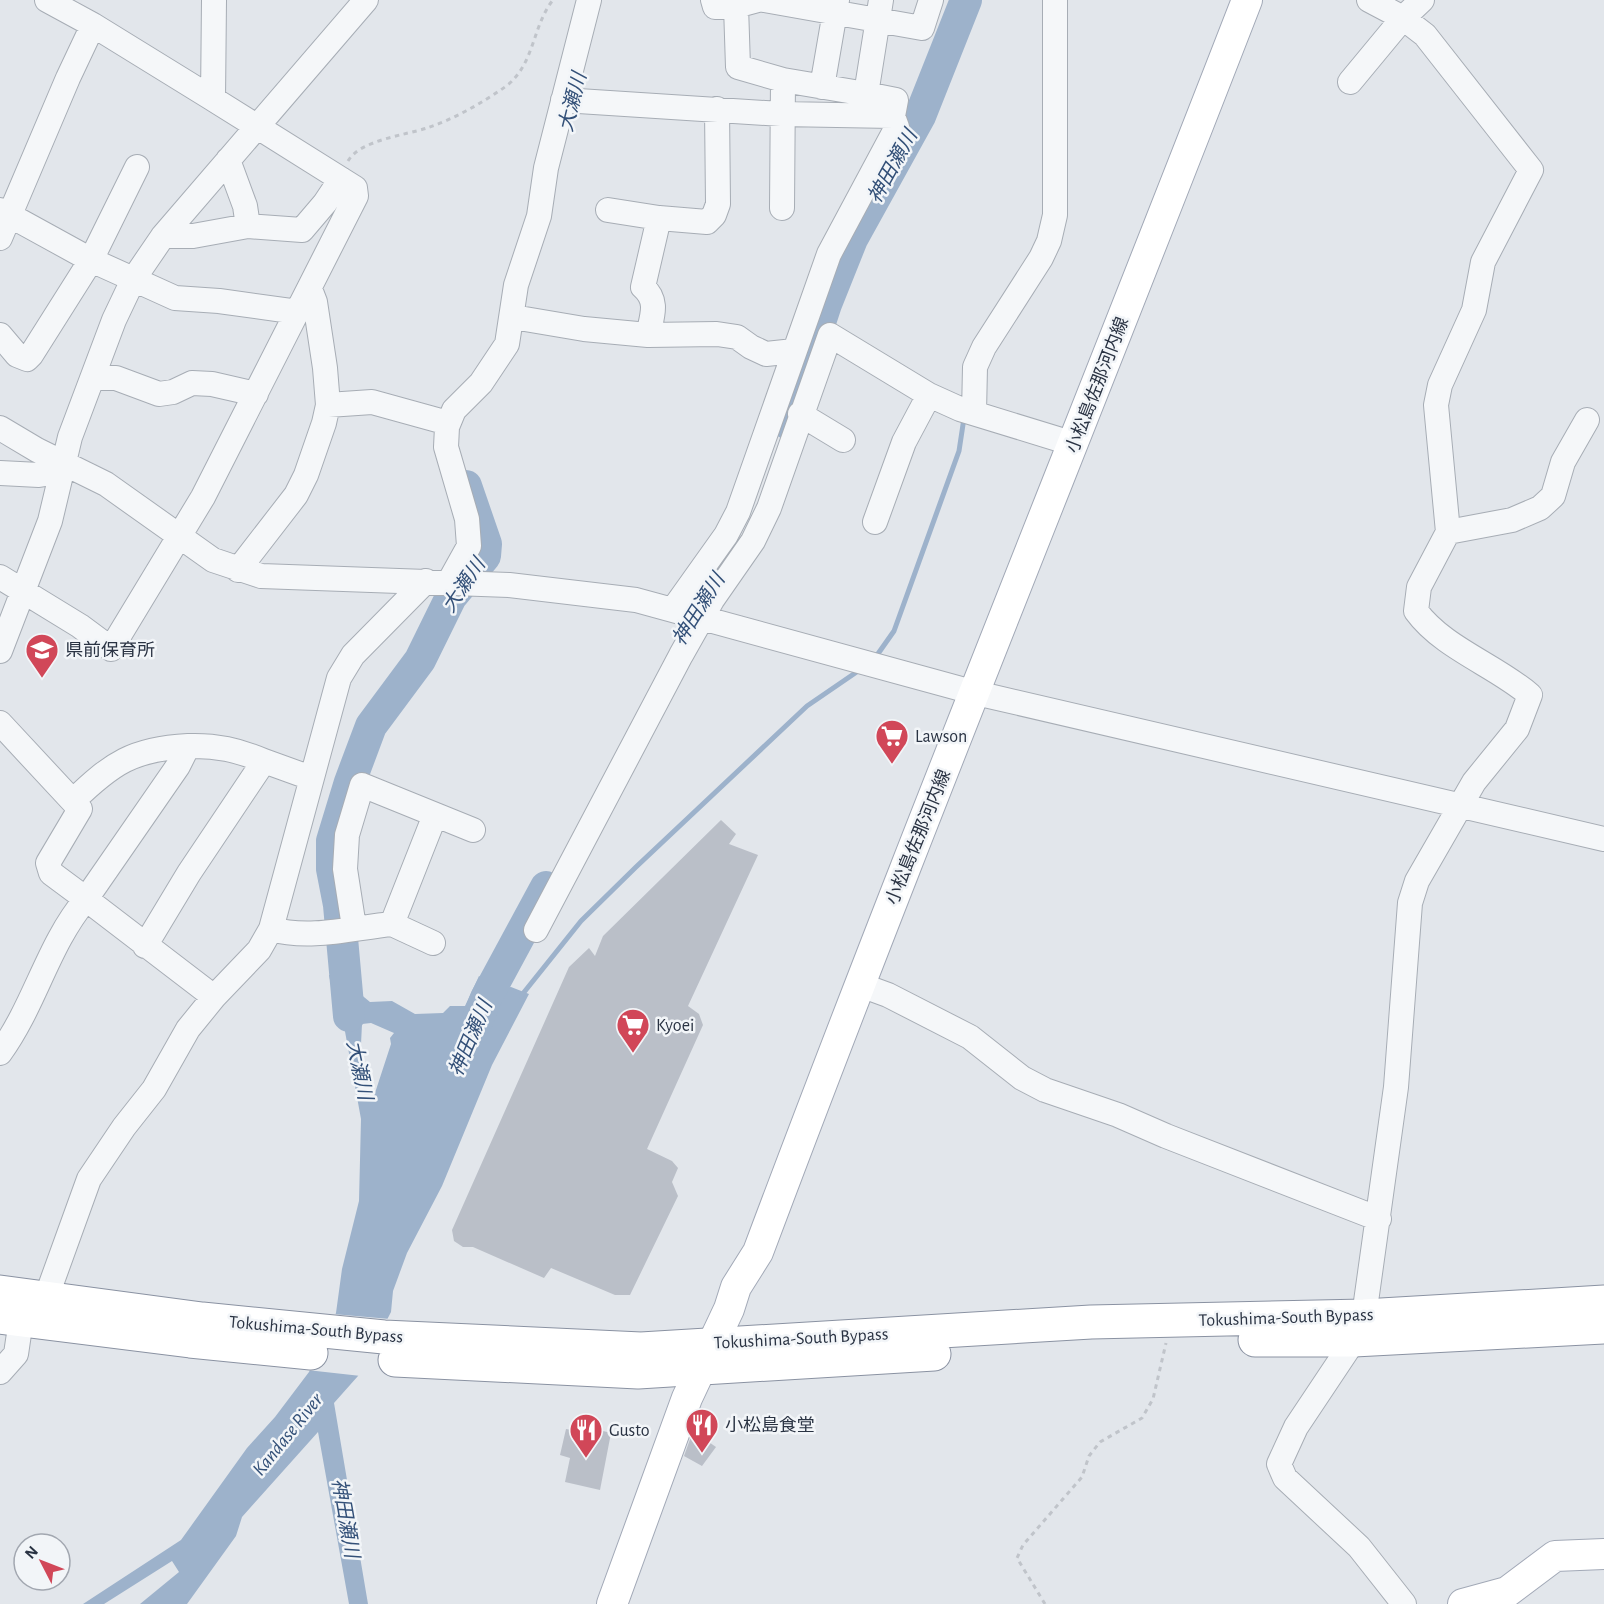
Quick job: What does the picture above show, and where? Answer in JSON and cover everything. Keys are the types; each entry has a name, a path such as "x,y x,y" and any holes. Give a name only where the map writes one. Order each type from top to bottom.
{"highway":[{"name":"Tokushima-South Bypass","path":"0,1292 46,1298 196,1330"},
{"name":"Tokushima-South Bypass","path":"708,1356 1166,1340 1359,1328 1604,1302"},
{"name":"Tokushima-South Bypass","path":"11,1319 196,1330 638,1372 708,1356 1091,1322 1359,1328 1604,1327"}],"main road":[{"name":"小松島佐那河内線","path":"612,1604 680,1417 736,1287 758,1252 858,984 976,693 1247,0"},
{"path":"1463,1604 1507,1592 1555,1556 1604,1554"}],"street":[{"path":"0,577 111,649 203,497 356,196 355,188 341,179 93,25 47,0"},
{"path":"213,99 214,0"},
{"path":"0,651 50,521 65,467 70,437 114,320 133,280 163,237 366,0"},
{"path":"46,1298 89,1179 124,1126 154,1089 188,1029 214,997 259,950 271,929 339,678 353,655 450,582 469,546 467,519 446,447 448,423 454,410 497,361 520,318 516,285 539,216 546,168 569,101 589,0"},
{"path":"764,0 880,10 922,28 931,0"},
{"path":"968,411 975,367 984,347 1041,258 1049,241 1055,214 1055,0"},
{"path":"1369,0 1403,18 1425,35 1531,170 1483,262 1474,310 1440,386 1436,405 1448,532 1419,587 1416,611 1426,625 1509,678 1530,695 1517,729 1474,782 1417,881 1410,903 1396,1087 1379,1219 1359,1328 1296,1427 1279,1464 1285,1478 1359,1547 1404,1604"},
{"path":"1350,82 1403,18 1422,0"},
{"path":"536,930 738,512 829,254 897,127 893,116 896,100 783,80 738,67 736,2"},
{"path":"822,87 836,6"},
{"path":"866,94 880,10"},
{"path":"93,25 4,221 175,298 219,301 298,312"},
{"path":"782,208 783,80"},
{"path":"569,101 781,114 893,116"},
{"path":"608,210 659,218 707,222 714,215 718,204 717,109"},
{"path":"228,160 245,206 248,226"},
{"path":"0,335 17,355 27,359 91,260 137,167"},
{"path":"163,237 193,236 248,226 302,230 325,203 341,179"},
{"path":"648,335 655,306 651,295 643,287 659,218"},
{"path":"238,570 296,495 306,475 328,405 323,357 310,290"},
{"path":"520,318 584,329 648,335 737,336 751,348 766,354 794,351"},
{"path":"688,613 712,600 753,541 769,508 800,414 830,335 929,395 968,411 1074,444"},
{"path":"94,378 116,378 159,394 173,392 192,383 212,384 256,394"},
{"path":"875,522 904,441 929,395"},
{"path":"328,405 372,402 448,423"},
{"path":"800,414 843,440"},
{"path":"1448,532 1512,520 1540,508 1553,496 1563,462 1587,420"},
{"path":"0,428 65,467 106,484 213,560 261,576 450,582 585,592 688,613 976,693 1604,839"},
{"path":"0,473 39,475 65,467"},
{"path":"0,723 80,809 48,864 51,873 214,997"},
{"path":"1,1049 16,1031 38,989 54,945 68,922 178,766 188,746"},
{"path":"73,801 105,771 135,754 157,748 213,746 236,750 311,778"},
{"path":"145,946 264,761"},
{"path":"344,929 347,835 362,785 473,830"},
{"path":"392,924 435,815"},
{"path":"271,929 286,933 392,924 433,943"},
{"path":"858,984 888,995 970,1037 1022,1078 1045,1090 1118,1115 1379,1219"},
{"path":"0,1372 16,1354 11,1319"}],"path":[{"path":"341,179 349,158 355,152 397,134 427,128 476,105 507,85 523,69 535,43 544,12 553,0"},
{"path":"1045,1604 1017,1558 1023,1545 1082,1477 1089,1456 1100,1442 1142,1418 1153,1399 1166,1340"}],"water":[{"name":"Kandase River","path":"329,975 344,975 347,983 370,1002 392,1001 415,1014 443,1013 450,1006 465,1006 479,976 501,989 511,987 529,994 492,1065 442,1186 407,1253 393,1291 391,1312 358,1376 334,1403 368,1604 349,1604 318,1432 242,1517 236,1536 187,1604 140,1604 179,1572 172,1561 104,1604 83,1604 181,1540 247,1448 275,1417 309,1372 336,1313 342,1269 359,1201 361,1119 344,1026 337,1014","holes":["371,1023 394,1033 390,1038 391,1044 374,1096 370,1095 361,1044 362,1024"]}],"pier":[{"path":"333,1314 390,1319 361,1376 307,1370"}],"building":[{"path":"721,820 736,834 729,844 758,855 688,1006 699,1014 703,1025 647,1149 672,1161 678,1168 672,1182 678,1196 630,1295 615,1295 551,1268 544,1278 473,1247 463,1247 454,1241 452,1230 569,967 589,948 595,956 603,936"},
{"path":"572,1423 611,1433 600,1490 565,1482 570,1458 560,1455 566,1429 572,1430"},
{"path":"693,1431 716,1447 702,1466 684,1456"}],"waterway":[{"name":"神田瀬川","path":"787,423 826,304 852,239 920,116 966,0"},
{"path":"875,658 894,631 959,451 964,418"},
{"name":"大瀬川","path":"349,1016 339,905 332,869 332,841 350,782 371,726 420,660 451,597 485,556 486,544 466,486"},
{"path":"521,996 581,921 636,867 807,706 861,669"},
{"name":"神田瀬川","path":"477,1021 486,998 546,887"}],"place":[{"name":"県前保育所","path":"42,679"},
{"name":"Lawson","path":"892,765"},
{"name":"Kyoei","path":"633,1054"},
{"name":"小松島食堂","path":"702,1454"},
{"name":"Gusto","path":"586,1459"}]}
